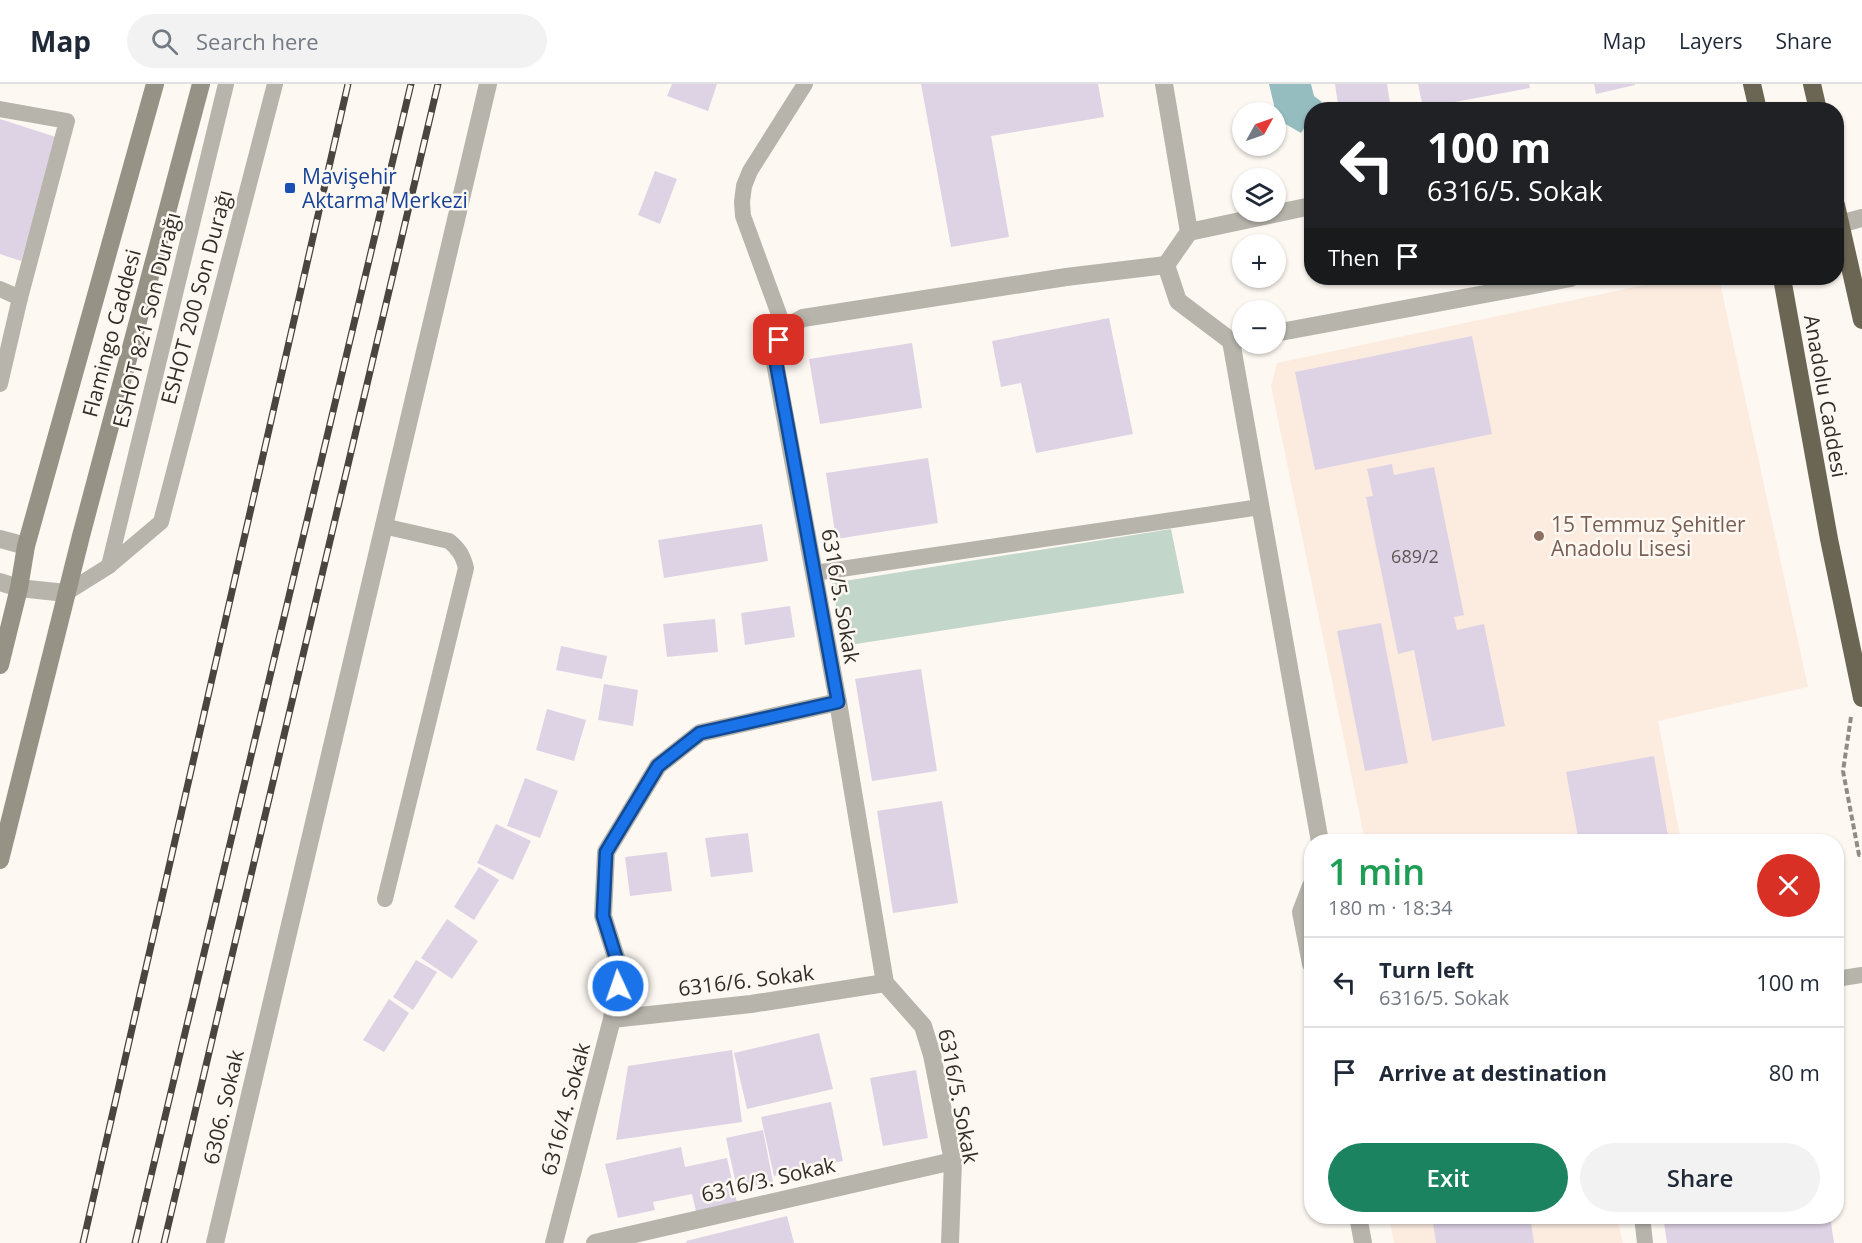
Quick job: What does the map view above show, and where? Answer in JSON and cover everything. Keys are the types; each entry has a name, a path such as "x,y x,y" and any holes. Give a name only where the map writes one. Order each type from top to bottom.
{"highway":[{"path":"1752,84 1756,102"},
{"path":"1844,241 1862,320"},
{"name":"Anadolu Caddesi","path":"1783,285 1862,698"}],"street":[{"name":"Flamingo Caddesi","path":"0,665 19,588 26,546 155,84"},
{"name":"Flamingo Caddesi","path":"0,860 66,593 201,84"},
{"name":"6306. Sokak","path":"215,1243 488,84"},
{"path":"1164,84 1189,232"},
{"path":"784,328 803,318 1066,277 1166,265 1189,232 1304,207"},
{"path":"1844,223 1862,218"},
{"path":"1166,265 1178,301 1232,337"},
{"path":"1286,331 1533,285"},
{"name":"6316/5. Sokak","path":"784,328 774,352 838,702 885,983 923,1026 932,1055 953,1161 950,1243"},
{"path":"1238,354 1260,507 1319,834"},
{"path":"0,539 26,546"},
{"path":"0,582 19,588 66,593"},
{"name":"6316/4. Sokak","path":"554,1243 612,1019 620,970 603,916 606,852 658,766 700,733 838,702"},
{"path":"1304,904 1301,912 1304,928"},
{"name":"6316/6. Sokak","path":"612,1019 751,1004 885,983"},
{"name":"6316/3. Sokak","path":"595,1243 953,1161"},
{"path":"1359,1224 1363,1243"}],"lane":[{"name":"ESHOT 821 Son Durağı","path":"109,566 226,84"},
{"name":"ESHOT 200 Son Durağı","path":"109,566 161,522 274,84"},
{"path":"784,328 747,230 742,202 744,186 750,171 805,84"},
{"path":"0,109 67,121 20,298 0,384"},
{"path":"0,289 20,298"},
{"path":"814,573 1260,507"},
{"path":"383,526 449,541 458,548 466,568 385,899"},
{"path":"66,593 109,566"},
{"path":"1844,978 1862,975"},
{"path":"1643,1224 1645,1243"}],"path":[{"path":"1857,675 1843,771 1860,854"}],"shaded area":[{"name":"15 Temmuz Şehitler Anadolu Lisesi","path":"1644,285 1721,285 1808,687 1658,721 1680,834 1364,834 1271,386 1277,363"},
{"path":"1390,1224 1619,1224 1623,1243 1394,1243"}],"green space":[{"path":"1171,529 1184,593 843,646 832,583"}],"water":[{"path":"1269,84 1311,84 1314,96 1322,102 1304,102 1304,128 1301,133 1286,124 1286,102 1273,102"}],"building":[{"path":"672,84 717,84 708,111 667,96"},
{"path":"921,84 1098,84 1104,117 991,136 1009,237 951,247"},
{"path":"1335,84 1387,84 1390,102 1338,102"},
{"path":"1418,84 1529,84 1530,88 1455,102 1422,102"},
{"path":"1594,84 1635,84 1635,85 1596,94"},
{"path":"0,119 59,138 21,261 0,254"},
{"path":"655,171 677,179 660,224 638,215"},
{"path":"1109,318 1133,434 1036,453 1021,383 1001,387 992,341"},
{"path":"1472,336 1492,434 1315,470 1295,372"},
{"path":"912,343 922,408 820,424 809,359"},
{"path":"928,458 938,523 836,539 826,473"},
{"path":"1392,464 1394,475 1434,467 1464,615 1454,617 1457,630 1484,624 1505,726 1432,741 1414,650 1398,654 1366,497 1373,496 1367,469"},
{"path":"762,524 768,561 664,578 658,540"},
{"path":"790,606 795,637 745,645 741,613"},
{"path":"715,619 718,652 667,657 663,624"},
{"path":"1381,623 1408,763 1365,771 1337,631"},
{"path":"561,646 607,656 602,679 556,670"},
{"path":"921,669 937,771 872,781 855,679"},
{"path":"604,684 638,690 633,726 598,720"},
{"path":"547,709 586,720 574,761 536,750"},
{"path":"1654,756 1668,834 1578,834 1566,772"},
{"path":"525,778 558,791 540,838 507,826"},
{"path":"942,801 958,903 893,913 877,811"},
{"path":"496,824 531,841 513,880 477,863"},
{"path":"748,833 753,872 711,877 705,838"},
{"path":"667,852 672,891 630,896 625,857"},
{"path":"479,867 499,880 474,920 454,907"},
{"path":"447,919 478,941 452,979 421,958"},
{"path":"416,960 437,972 413,1010 393,997"},
{"path":"389,999 409,1013 384,1052 363,1040"},
{"path":"819,1033 833,1089 747,1109 734,1053"},
{"path":"732,1050 742,1122 616,1140 628,1066"},
{"path":"916,1070 928,1138 883,1146 870,1078"},
{"path":"831,1102 843,1161 774,1176 761,1117"},
{"path":"763,1130 773,1182 737,1189 726,1138"},
{"path":"681,1147 685,1167 727,1158 738,1207 697,1216 692,1194 653,1202 655,1210 618,1218 605,1164"},
{"path":"787,1216 794,1243 687,1243 686,1241"},
{"path":"1433,1224 1531,1224 1534,1243 1436,1243"},
{"path":"1664,1224 1831,1224 1834,1243 1667,1243"}],"railway":[{"path":"83,1243 348,84"},
{"path":"135,1243 411,84"},
{"path":"164,1243 438,84"}],"place":[{"name":"Mavişehir Aktarma Merkezi","path":"290,188"},
{"name":"15 Temmuz Şehitler Anadolu Lisesi","path":"1539,536"}],"route":[{"path":"618,986 620,970 603,916 606,852 658,766 700,733 838,702 774,352 779,340"}]}
